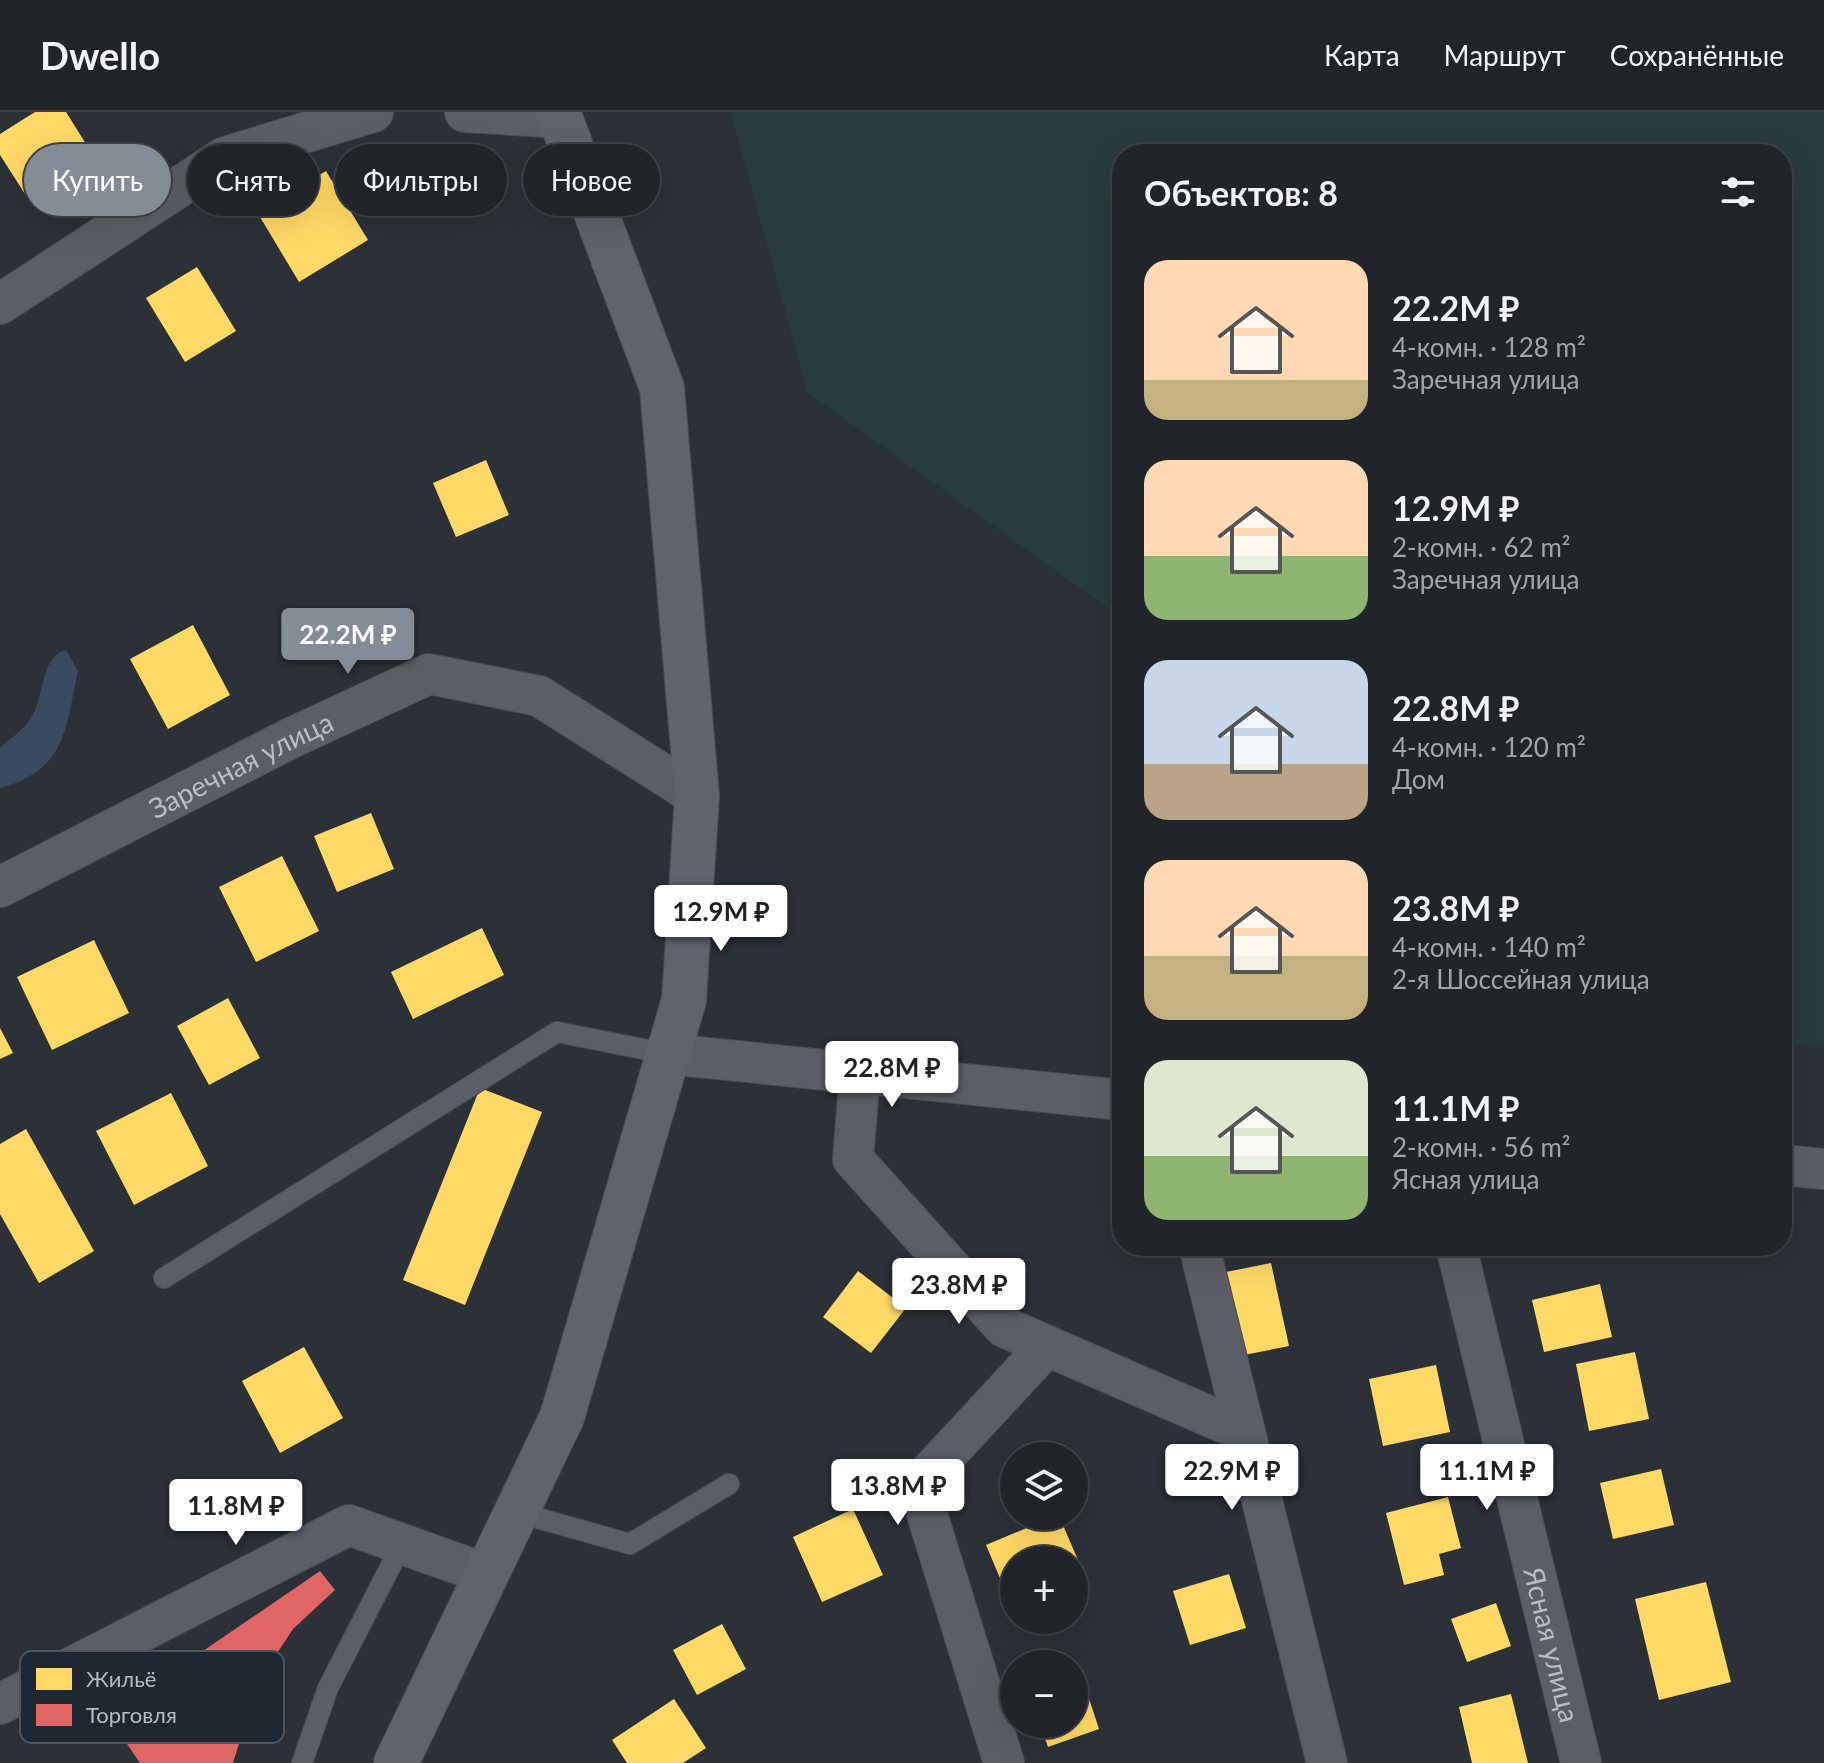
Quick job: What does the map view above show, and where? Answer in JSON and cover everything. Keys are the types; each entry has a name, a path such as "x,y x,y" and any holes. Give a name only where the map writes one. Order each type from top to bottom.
{"main road":[{"path":"396,1763 562,1417 684,1000 697,796 662,388 559,115"}],"street":[{"path":"0,304 225,157 373,112"},
{"path":"465,112 559,115"},
{"name":"Заречная улица","path":"0,887 291,738 429,674 539,696 697,796"},
{"path":"668,1054 1112,1099"},
{"path":"860,1073 853,1159 1004,1327 1245,1432"},
{"path":"1792,1166 1824,1169"},
{"path":"1201,1256 1327,1763"},
{"name":"Ясная улица","path":"1458,1256 1581,1763"},
{"path":"1004,1763 918,1485 1047,1346"},
{"path":"103,1651 349,1525 486,1574"},
{"path":"0,1704 20,1694"}],"lane":[{"path":"164,1278 557,1032 668,1054"},
{"path":"516,1512 630,1544 729,1484"},
{"path":"302,1763 328,1688 402,1544"}],"shaded area":[{"path":"731,112 1824,112 1824,1047 1792,1043 1792,144 1112,144 1112,611 808,393"}],"water":[{"path":"66,650 78,671 70,712 59,745 38,771 0,788 0,747 29,721 52,659"}],"building: Жильё":[{"path":"35,112 66,112 86,144 24,144 24,192 0,155 0,134"},
{"path":"326,171 335,186 335,216 353,216 368,240 299,282 259,216 319,216 319,175"},
{"path":"197,267 236,331 185,362 146,298"},
{"path":"486,460 509,515 456,537 433,483"},
{"path":"193,625 230,695 168,729 130,659"},
{"path":"371,813 394,869 337,892 314,836"},
{"path":"282,856 319,931 256,962 219,887"},
{"path":"482,928 504,975 413,1019 391,972"},
{"path":"94,940 129,1013 52,1050 17,977"},
{"path":"228,998 260,1058 209,1085 177,1026"},
{"path":"0,1028 13,1053 0,1059"},
{"path":"480,1088 542,1112 465,1305 403,1280"},
{"path":"171,1093 208,1166 134,1205 96,1131"},
{"path":"26,1129 94,1251 39,1283 0,1214 0,1144"},
{"path":"1271,1263 1289,1346 1234,1357 1216,1274"},
{"path":"858,1271 906,1308 871,1353 823,1317"},
{"path":"1600,1284 1612,1337 1544,1352 1532,1300"},
{"path":"304,1347 343,1418 280,1453 242,1381"},
{"path":"1635,1352 1649,1419 1589,1431 1576,1364"},
{"path":"1436,1365 1450,1432 1383,1446 1369,1379"},
{"path":"1661,1469 1674,1525 1613,1539 1600,1483"},
{"path":"1448,1497 1461,1548 1439,1554 1444,1575 1404,1585 1386,1513"},
{"path":"853,1509 883,1575 822,1602 793,1537"},
{"path":"1022,1530 1065,1530 1072,1546 1000,1546 1000,1578 986,1545"},
{"path":"1229,1574 1246,1628 1190,1645 1173,1591"},
{"path":"1706,1582 1731,1682 1659,1700 1635,1599"},
{"path":"1496,1603 1511,1646 1467,1662 1451,1619"},
{"path":"722,1624 746,1669 697,1695 673,1650"},
{"path":"1511,1694 1528,1763 1472,1763 1459,1707"},
{"path":"1088,1695 1099,1729 1088,1733"},
{"path":"674,1699 706,1748 683,1763 627,1763 612,1740"},
{"path":"1045,1738 1074,1738 1048,1747"}],"building: Торговля":[{"path":"320,1571 335,1590 293,1629 278,1651 203,1651"},
{"path":"126,1743 239,1743 233,1763 140,1763"}]}
